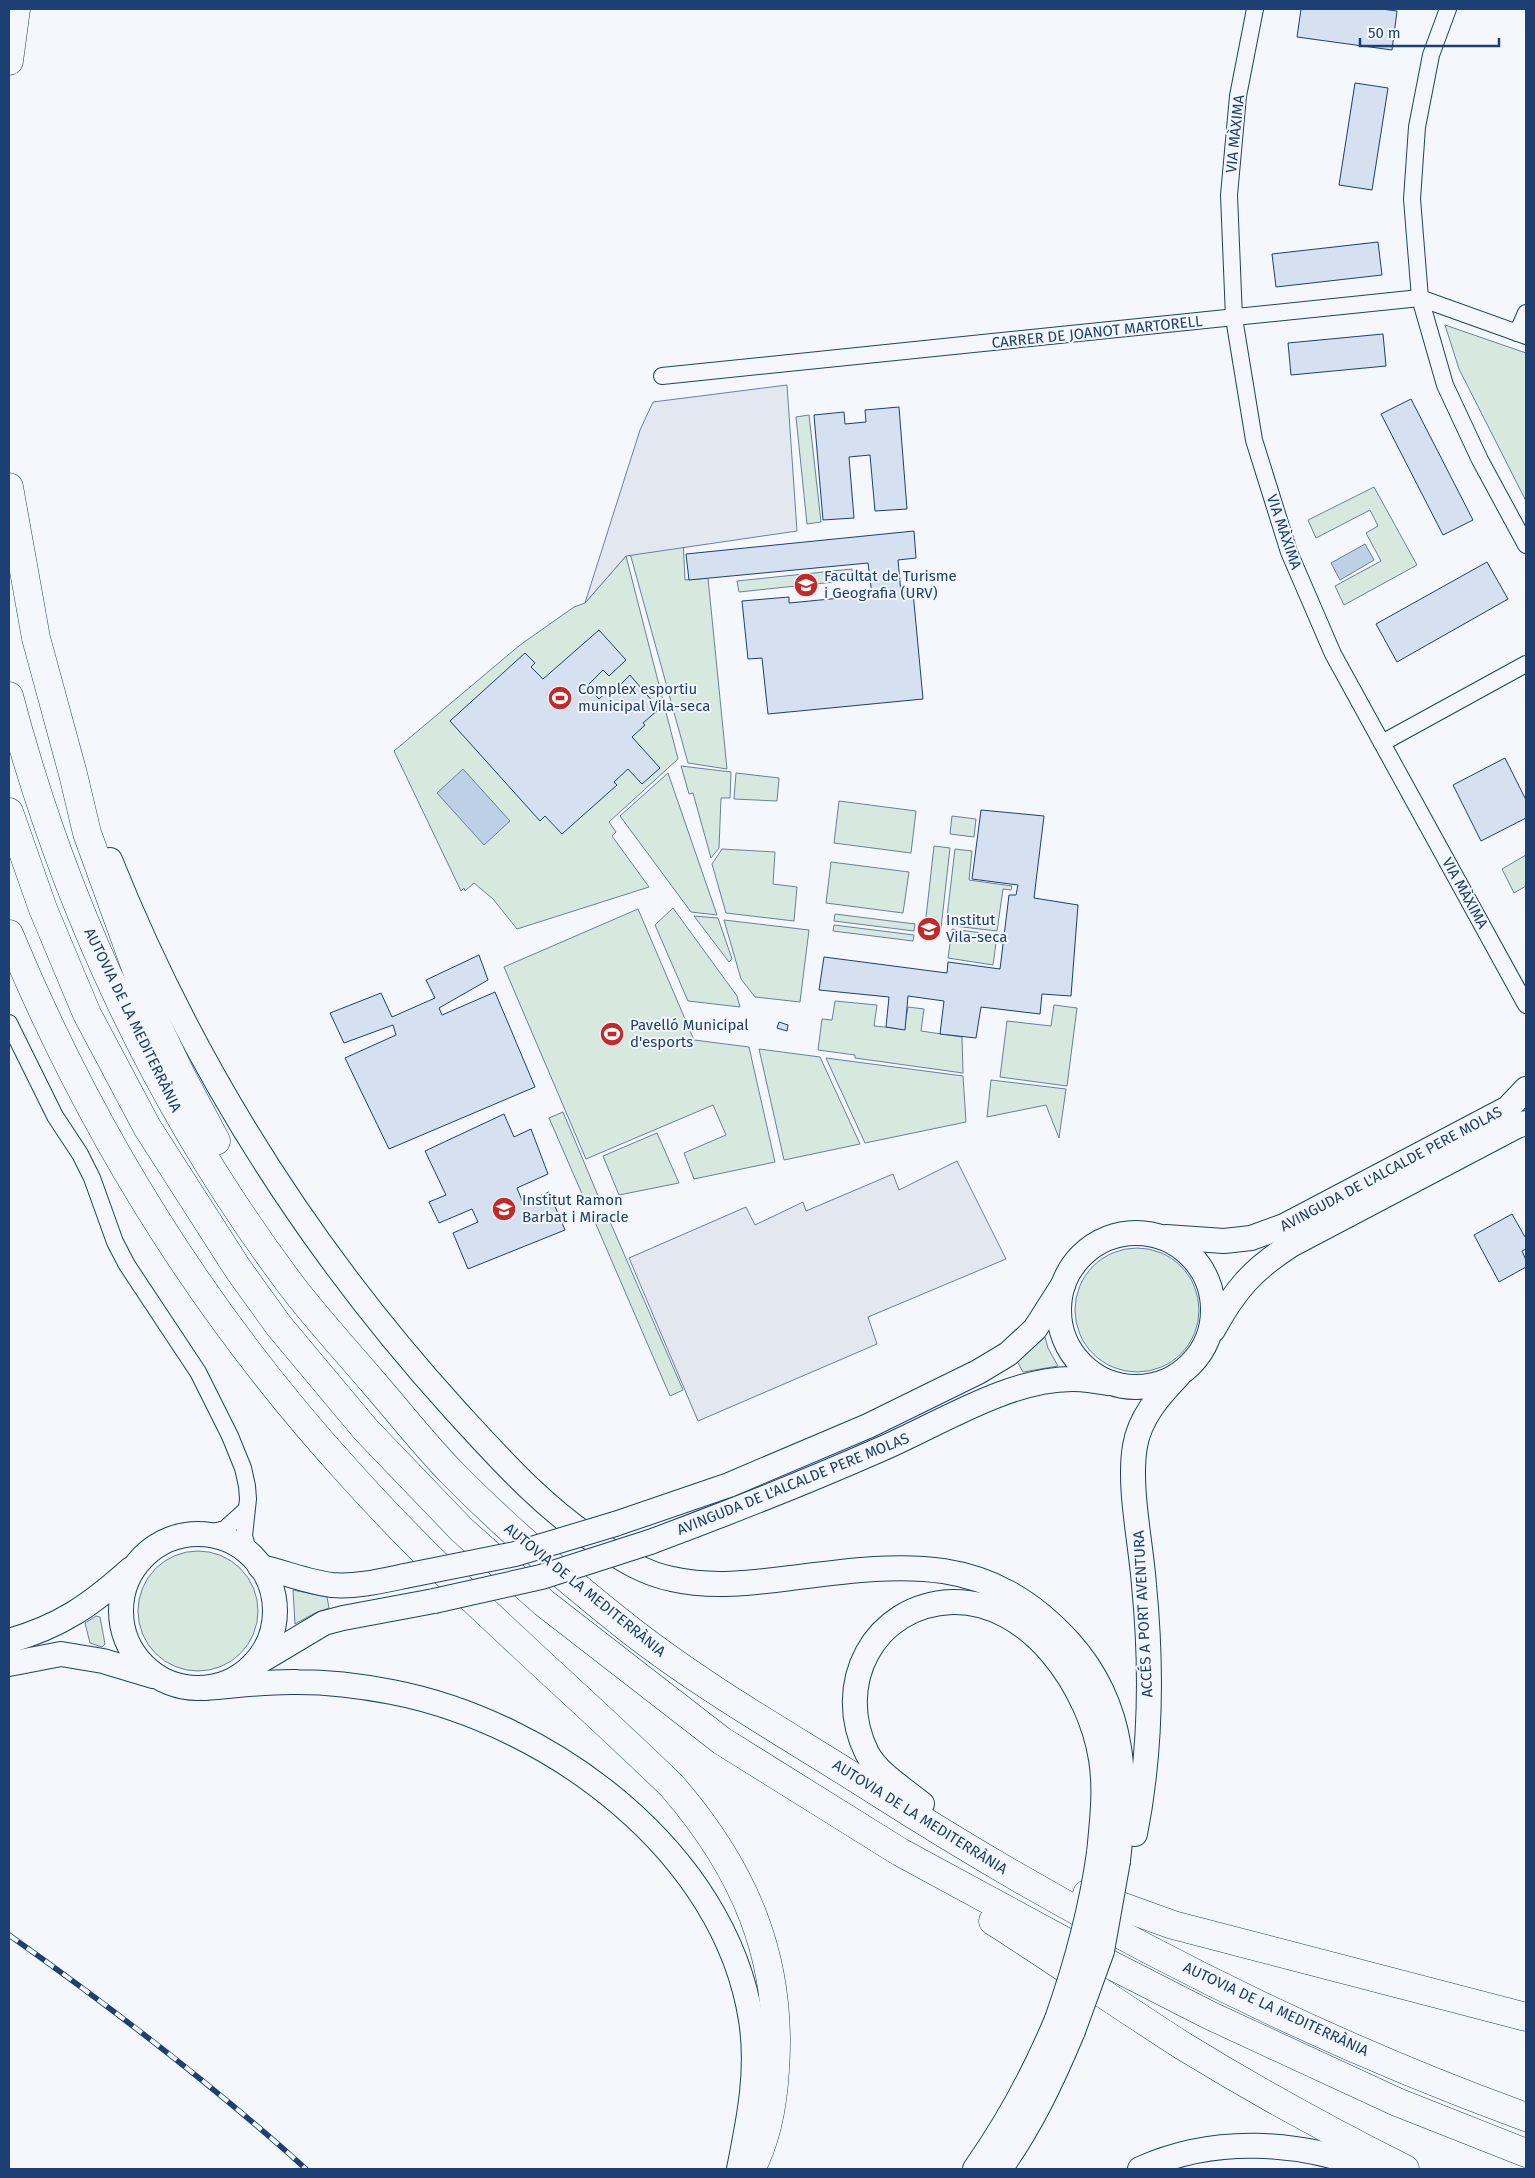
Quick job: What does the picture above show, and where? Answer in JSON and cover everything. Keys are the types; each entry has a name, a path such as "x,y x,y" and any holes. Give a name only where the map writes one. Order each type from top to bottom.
{"highway":[{"path":"9,61 16,9"},
{"path":"9,487 36,638 87,833 155,1021 204,1120 278,1247 292,1286"},
{"name":"AUTOVIA DE LA MEDITERRÀNIA","path":"9,696 40,801 62,864 88,929 146,1054 180,1116 249,1227 292,1286 447,1469 500,1520 631,1631 684,1670 958,1843 1072,1907 1190,1969 1360,2050 1526,2117"},
{"path":"9,812 44,909 87,1014 147,1127 238,1269 279,1326 366,1430 462,1530 544,1603 605,1652 722,1740 900,1852 1082,1951 1211,2016 1397,2102 1526,2153"},
{"path":"9,866 61,986 87,1014"},
{"path":"9,934 53,1035 82,1094 114,1152 185,1266 264,1373 312,1432 396,1524 490,1616 672,1786 698,1816 719,1846 733,1870 752,1911 763,1945 771,1980 776,2017 777,2049 771,2106 760,2153 751,2169"},
{"path":"851,1775 876,1776 1037,1871 1074,1889 1173,1926 1526,2017"},
{"path":"900,1852 935,1884 1144,2021 1294,2111 1405,2169"}],"street":[{"name":"VIA MÀXIMA","path":"1255,9 1238,96 1229,195 1234,318 1254,440 1289,552 1333,654 1526,1004"},
{"path":"1448,9 1431,54 1417,127 1412,199 1420,298 1444,385 1480,460 1526,545"},
{"name":"CARRER DE JOANOT MARTORELL","path":"662,376 1420,298 1522,334"},
{"path":"1522,334 1526,313"},
{"path":"1382,743 1526,664"},
{"path":"73,774 138,928 167,990 221,1091 268,1169 357,1296 422,1374 526,1486 599,1544 643,1570 670,1579 722,1584 756,1582 873,1568 910,1567 941,1569 968,1577 1008,1593 1031,1606 1053,1624 1089,1667 1101,1686 1111,1710 1119,1743 1124,1778 1122,1822 1102,1952 1065,2025 1024,2089 1004,2126 975,2169"},
{"path":"9,1023 55,1116 80,1154 92,1178 116,1242 127,1265 198,1372 230,1436 242,1468 248,1499 244,1536 254,1560 269,1582 274,1600 274,1618 270,1636 263,1652 252,1666 238,1678 221,1685 204,1688"},
{"name":"AVINGUDA DE L'ALCALDE PERE MOLAS","path":"1159,1236 1194,1240 1251,1238 1284,1226 1508,1108 1526,1089"},
{"name":"AVINGUDA DE L'ALCALDE PERE MOLAS","path":"1208,1338 1227,1304 1264,1263 1291,1245 1526,1122"},
{"path":"1136,1232 1159,1236 1182,1247 1199,1265 1210,1288 1213,1313 1208,1338 1196,1359 1178,1376 1156,1385 1132,1388 1108,1383 1088,1371 1072,1353 1062,1332 1058,1308 1063,1285 1074,1263 1091,1247 1112,1236 1136,1232"},
{"name":"AVINGUDA DE L'ALCALDE PERE MOLAS","path":"254,1560 315,1582 333,1585 366,1584 515,1554 615,1524 729,1485 868,1426 978,1372 1008,1354 1035,1329 1063,1285"},
{"name":"ACCÉS A PORT AVENTURA","path":"1115,1860 1136,1826 1143,1774 1148,1682 1145,1586 1135,1490 1135,1444 1144,1419 1156,1398 1178,1376"},
{"name":"AVINGUDA DE L'ALCALDE PERE MOLAS","path":"252,1666 324,1623 541,1577 650,1542 742,1508 882,1449 979,1403 1012,1391 1042,1382 1074,1379 1108,1383"},
{"path":"9,1641 37,1632 72,1616 110,1589 160,1544 190,1534 205,1534 225,1529 246,1510"},
{"path":"205,1534 228,1541 254,1560"},
{"path":"136,1564 126,1583 123,1597 122,1626 129,1647 142,1665 159,1678"},
{"path":"922,1804 890,1778 868,1755 856,1724 854,1690 858,1674 870,1647 890,1624 904,1615 934,1604 967,1603 982,1606 1014,1620 1039,1640 1063,1668 1083,1702 1093,1725 1101,1760 1103,1799 1115,1860 1086,1922 1070,1983 1065,2025 1054,2076 1036,2112 1000,2169"},
{"path":"9,1664 61,1654 79,1656 127,1667 188,1688 297,1682 331,1684 391,1692 452,1707 491,1722 546,1750 610,1794 665,1849 687,1877 722,1931 735,1957 751,2019 754,2056 751,2114 739,2169"},
{"path":"1140,2169 1183,2154 1218,2147 1247,2144 1322,2152 1374,2169"}],"shaded area":[{"path":"1445,325 1526,353 1526,501 1459,369"},
{"path":"787,385 797,531 626,556 585,603 640,430 653,402"},
{"path":"809,415 821,522 807,524 796,417"},
{"path":"1374,487 1417,565 1344,605 1335,586 1381,561 1366,533 1378,526 1370,510 1316,538 1308,520"},
{"path":"683,539 685,580 708,578 727,769 688,763 628,546"},
{"name":"Complex esportiu municipal Vila-seca","path":"626,556 678,759 609,822 616,832 612,836 649,887 517,929 493,899 474,883 465,891 464,888 461,891 394,751 520,645 574,607 585,603"},
{"path":"852,569 853,580 739,592 737,581"},
{"path":"681,766 731,772 730,798 721,798 719,848 711,858 693,793 689,794"},
{"path":"668,773 717,915 691,912 620,816"},
{"path":"736,773 779,778 777,801 734,799"},
{"path":"839,801 916,811 911,853 834,843"},
{"path":"952,816 976,819 974,837 950,834"},
{"path":"934,846 950,848 941,928 925,926"},
{"path":"722,849 775,852 773,884 797,887 794,921 726,913 712,864"},
{"path":"955,849 972,851 969,880 1012,886 1011,890 1003,889 997,931 946,925"},
{"path":"1526,855 1526,886 1514,893 1502,869"},
{"path":"831,862 909,872 903,913 826,903"},
{"path":"673,908 737,996 740,1007 688,1001 655,925"},
{"name":"Pavelló Municipal d'esports","path":"638,909 694,1040 749,1047 775,1162 694,1179 684,1153 726,1135 713,1105 586,1159 504,967"},
{"path":"835,914 915,924 914,931 834,921"},
{"path":"694,916 718,918 732,959 729,962"},
{"path":"724,920 809,930 800,1002 755,997 741,979"},
{"path":"834,925 914,935 913,941 833,931"},
{"path":"952,929 997,935 993,965 948,958"},
{"path":"835,1001 877,1005 874,1026 904,1029 908,1007 924,1009 921,1031 962,1037 963,1073 855,1058 855,1055 818,1050 822,1019 832,1020"},
{"path":"1054,1005 1077,1008 1067,1086 1000,1077 1007,1021 1051,1026"},
{"path":"759,1049 820,1057 860,1144 784,1160"},
{"path":"826,1058 963,1076 966,1122 865,1143"},
{"path":"991,1080 1066,1089 1059,1138 1046,1105 987,1117"},
{"path":"563,1112 599,1198 586,1203 549,1118"},
{"path":"657,1133 679,1183 619,1195 603,1156"},
{"path":"957,1161 1006,1259 868,1317 877,1344 698,1421 629,1258 746,1207 755,1225 803,1202 806,1211 893,1174 899,1190"},
{"path":"608,1217 683,1390 670,1396 595,1222"},
{"path":"1137,1248 1161,1253 1181,1266 1194,1286 1199,1310 1194,1334 1181,1354 1161,1367 1137,1372 1113,1367 1093,1354 1080,1334 1075,1310 1080,1286 1093,1266 1113,1253"},
{"path":"1045,1337 1048,1348 1058,1366 1023,1372 1017,1361"},
{"path":"198,1551 221,1556 240,1569 253,1588 258,1611 253,1634 240,1653 221,1666 198,1671 175,1666 156,1653 143,1634 138,1611 143,1588 156,1569 175,1556"},
{"path":"293,1590 327,1597 329,1608 295,1624"},
{"path":"96,1616 100,1617 105,1644 102,1647 90,1643 85,1623"}],"water":[{"path":"1365,544 1374,560 1340,580 1331,563"},
{"path":"463,769 510,821 484,845 437,793"}],"building":[{"path":"1301,9 1381,9 1397,11 1392,50 1297,37"},
{"path":"1355,83 1388,88 1372,190 1339,185"},
{"path":"1378,242 1382,275 1276,287 1272,254"},
{"path":"1383,334 1386,366 1291,375 1288,343"},
{"path":"1411,399 1473,520 1443,535 1381,414"},
{"path":"899,407 907,509 875,511 870,455 849,457 854,518 823,520 814,415 844,412 845,424 866,422 865,410"},
{"path":"914,531 916,558 898,560 901,593 913,592 923,699 768,714 762,658 748,659 742,601 789,597 789,603 872,595 868,563 689,580 686,554"},
{"path":"1487,562 1508,599 1397,662 1376,624"},
{"path":"599,630 626,660 609,676 603,670 587,686 599,699 611,688 614,691 630,675 659,709 643,723 645,725 632,737 660,768 642,784 628,769 614,782 617,785 562,834 545,816 540,821 450,721 525,653 535,663 531,667 543,679"},
{"path":"1505,758 1526,800 1526,818 1481,841 1453,785"},
{"path":"981,810 1044,816 1034,898 1078,905 1071,996 1042,994 1040,1014 981,1007 976,1038 940,1034 944,1001 908,996 905,1030 886,1027 889,997 819,990 824,957 947,973 948,962 1000,969 1009,895 1016,895 1018,885 972,879"},
{"path":"479,955 488,980 439,1008 442,1015 495,992 535,1087 389,1149 345,1058 396,1035 393,1025 344,1043 330,1013 381,993 392,1017 435,998 426,980"},
{"path":"779,1022 788,1025 787,1031 777,1028"},
{"path":"504,1114 514,1137 531,1129 548,1174 517,1188 523,1203 549,1192 565,1230 468,1269 453,1233 478,1222 472,1209 439,1223 429,1202 446,1195 425,1151"},
{"path":"1512,1214 1526,1237 1526,1249 1522,1251 1526,1260 1526,1267 1499,1282 1474,1235"}],"railway":[{"path":"9,1935 198,2077 306,2169"}],"place":[{"name":"Facultat de Turisme i Geografia (URV)","path":"806,585"},
{"name":"Complex esportiu municipal Vila-seca","path":"560,698"},
{"name":"Institut Vila-seca","path":"929,929"},
{"name":"Pavelló Municipal d'esports","path":"612,1034"},
{"name":"Institut Ramon Barbat i Miracle","path":"504,1209"}]}
